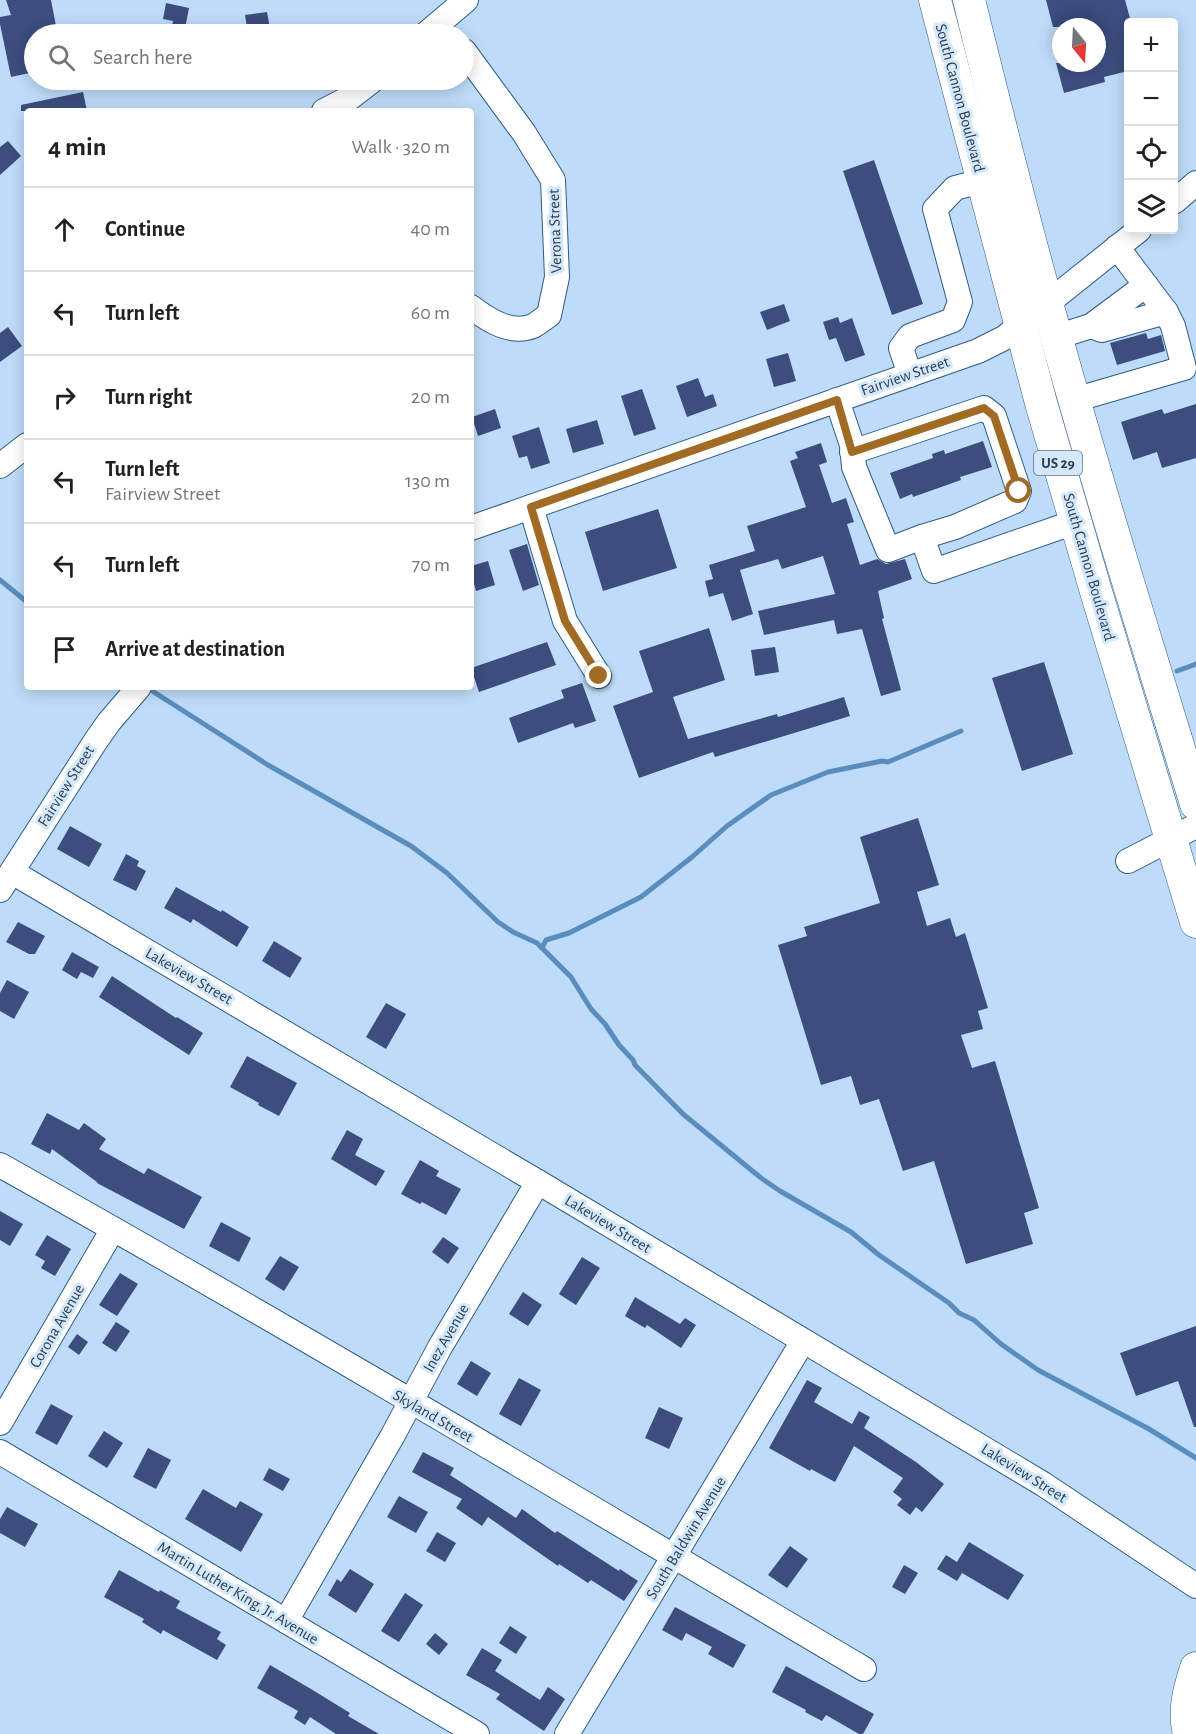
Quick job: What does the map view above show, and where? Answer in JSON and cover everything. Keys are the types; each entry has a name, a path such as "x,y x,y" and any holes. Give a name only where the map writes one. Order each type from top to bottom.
{"main road":[{"name":"South Cannon Boulevard","path":"934,0 1020,325 1076,522 1183,833 1196,922"},
{"name":"South Cannon Boulevard","path":"969,0 1016,192 1056,337 1097,482 1196,804"},
{"path":"1189,1734 1186,1718 1196,1668"}],"street":[{"path":"445,24 466,0"},
{"name":"Verona Street","path":"474,65 524,133 553,180 557,277 549,315 531,327 509,328 485,318 474,309"},
{"path":"330,108 360,90"},
{"path":"910,375 901,348 910,336 953,320 960,302 935,209 955,188 982,181"},
{"path":"1178,198 1196,183"},
{"name":"Fairview Street","path":"474,527 978,351 1004,338 1134,234"},
{"path":"1074,400 1184,368 1173,326 1166,312 1117,248"},
{"path":"1056,337 1091,326 1146,285"},
{"path":"1091,326 1102,330 1166,312"},
{"path":"837,400 854,467 888,550 955,527 1015,501 1019,491 994,416 984,408 852,452"},
{"path":"0,466 24,447"},
{"path":"531,507 565,621 599,676"},
{"path":"922,537 934,571 1076,522"},
{"name":"Fairview Street","path":"6,881 90,748 136,690"},
{"path":"1128,861 1183,833"},
{"name":"Lakeview Street","path":"6,881 538,1182 1043,1484 1196,1586"},
{"name":"Skyland Street","path":"0,1166 113,1229 675,1556 864,1669"},
{"name":"Inez Avenue","path":"286,1621 393,1435 440,1347 538,1182"},
{"name":"Corona Avenue","path":"0,1423 113,1229"},
{"name":"South Baldwin Avenue","path":"567,1734 803,1341"},
{"name":"Martin Luther King, Jr. Avenue","path":"0,1452 477,1734"}],"building":[{"path":"6,0 51,0 56,24 24,24 24,74 11,77 0,17 11,15"},
{"path":"1046,0 1125,0 1130,18 1124,18 1124,72 1104,77 1105,82 1064,93 1058,72 1106,72 1106,18 1052,18 1052,23"},
{"path":"166,3 189,8 186,24 172,24 173,21 163,19"},
{"path":"267,12 269,24 246,24 245,15"},
{"path":"83,92 86,108 24,108 24,111 21,111 21,105"},
{"path":"8,141 21,156 0,175 0,147"},
{"path":"874,160 923,304 892,315 843,171"},
{"path":"784,304 790,321 767,330 760,312"},
{"path":"838,317 840,323 852,318 865,355 845,362 836,338 829,340 823,322"},
{"path":"8,327 22,346 0,362 0,333"},
{"path":"1146,333 1148,339 1161,335 1165,351 1117,365 1110,343"},
{"path":"788,353 796,381 774,387 766,359"},
{"path":"698,378 705,397 713,394 717,406 687,417 676,386"},
{"path":"642,389 656,429 634,436 621,396"},
{"path":"1196,404 1196,458 1162,468 1157,452 1133,460 1121,422 1162,409 1164,414"},
{"path":"495,409 501,428 478,436 474,416"},
{"path":"597,420 604,444 573,453 566,429"},
{"path":"539,427 550,463 531,469 527,456 519,458 512,436"},
{"path":"983,441 992,467 960,477 961,480 913,497 912,494 900,499 890,473 933,458 932,454 944,450 945,454"},
{"path":"821,443 827,462 819,465 832,503 846,498 854,522 847,524 860,565 877,559 886,564 905,559 912,579 878,591 884,618 882,619 901,690 881,696 862,629 837,634 834,620 764,635 758,611 835,594 823,556 782,569 778,559 740,570 753,614 732,621 723,593 709,597 705,581 713,579 709,565 755,551 747,526 806,507 790,461 798,458 795,452"},
{"path":"658,509 677,568 603,591 585,532"},
{"path":"527,544 539,585 523,591 509,550"},
{"path":"488,561 495,585 476,591 474,565"},
{"path":"709,628 725,680 673,697 688,739 777,714 778,717 844,697 850,716 715,757 713,752 639,778 613,706 653,692 639,651"},
{"path":"547,642 556,665 479,692 474,677 474,667"},
{"path":"775,647 779,672 755,676 751,650"},
{"path":"1044,662 1073,754 1022,771 992,678"},
{"path":"582,683 596,721 575,728 573,723 518,743 509,718 564,698 561,690"},
{"path":"918,818 939,885 917,892 927,926 950,918 956,937 965,933 988,1008 978,1011 983,1029 961,1035 972,1068 995,1061 1039,1208 1024,1213 1033,1244 966,1264 934,1161 903,1171 879,1099 860,1105 851,1076 821,1085 778,945 807,936 804,927 880,903 860,837"},
{"path":"70,826 102,844 89,867 57,849"},
{"path":"126,854 139,861 137,866 146,871 136,891 113,880"},
{"path":"176,887 221,912 222,910 249,927 237,947 193,919 191,923 164,908"},
{"path":"18,922 45,936 35,954 29,954 6,942"},
{"path":"274,941 302,958 290,978 262,961"},
{"path":"72,952 99,967 93,978 81,972 77,979 62,970"},
{"path":"112,976 203,1033 189,1055 99,997"},
{"path":"7,980 29,992 14,1019 0,1011 0,993"},
{"path":"386,1003 406,1014 386,1049 366,1037"},
{"path":"247,1056 297,1083 279,1116 230,1087"},
{"path":"47,1113 79,1130 84,1123 106,1139 99,1149 144,1174 148,1168 202,1197 184,1229 97,1183 52,1149 50,1154 31,1144"},
{"path":"347,1130 363,1139 355,1155 385,1171 376,1186 331,1159"},
{"path":"420,1160 439,1171 436,1176 461,1189 446,1215 401,1194"},
{"path":"0,1211 23,1224 10,1246 0,1240"},
{"path":"221,1222 251,1238 239,1262 209,1246"},
{"path":"47,1235 71,1249 55,1276 41,1268 45,1261 35,1255"},
{"path":"443,1237 459,1248 448,1264 432,1252"},
{"path":"280,1256 299,1267 284,1291 265,1279"},
{"path":"582,1257 600,1268 576,1305 559,1294"},
{"path":"120,1273 138,1284 117,1316 99,1305"},
{"path":"523,1292 542,1305 528,1326 509,1314"},
{"path":"635,1297 680,1324 685,1318 696,1325 681,1348 647,1325 645,1328 625,1316"},
{"path":"116,1322 130,1331 116,1352 102,1343"},
{"path":"1196,1326 1196,1427 1194,1427 1178,1381 1136,1396 1120,1353"},
{"path":"77,1334 88,1342 79,1355 68,1347"},
{"path":"471,1361 491,1373 477,1396 457,1384"},
{"path":"519,1378 541,1390 521,1426 499,1414"},
{"path":"807,1380 822,1388 814,1402 852,1424 859,1411 870,1417 864,1428 916,1462 944,1484 922,1512 916,1507 910,1515 897,1505 902,1499 893,1492 903,1478 854,1446 835,1482 769,1448"},
{"path":"51,1404 73,1416 57,1445 35,1433"},
{"path":"659,1407 683,1418 669,1449 645,1438"},
{"path":"104,1431 123,1443 107,1468 88,1456"},
{"path":"148,1448 171,1460 156,1489 133,1477"},
{"path":"423,1452 454,1468 450,1475 516,1518 522,1509 555,1533 557,1531 638,1581 624,1601 591,1580 588,1583 559,1564 558,1566 488,1517 482,1526 456,1508 462,1499 412,1472"},
{"path":"269,1468 290,1479 283,1491 263,1480"},
{"path":"203,1489 236,1508 240,1501 263,1514 241,1552 185,1519"},
{"path":"399,1496 428,1512 416,1533 387,1517"},
{"path":"7,1507 38,1524 25,1547 0,1533 0,1519"},
{"path":"437,1532 456,1543 445,1562 426,1551"},
{"path":"969,1542 1024,1575 1008,1600 962,1573 957,1581 937,1569 946,1555 957,1562"},
{"path":"790,1546 808,1559 787,1588 768,1575"},
{"path":"904,1565 918,1573 905,1594 892,1587"},
{"path":"350,1569 374,1584 356,1613 328,1595 337,1579 341,1582"},
{"path":"119,1570 180,1601 176,1608 221,1632 217,1639 226,1645 217,1660 163,1630 161,1634 142,1622 144,1619 104,1597"},
{"path":"405,1593 423,1605 399,1642 381,1631"},
{"path":"675,1607 746,1645 733,1668 708,1654 712,1647 686,1633 682,1641 662,1630"},
{"path":"510,1626 527,1637 516,1654 499,1643"},
{"path":"435,1633 448,1644 439,1655 426,1644"},
{"path":"482,1648 502,1660 495,1671 540,1700 548,1687 565,1699 544,1731 496,1699 500,1694 466,1675"},
{"path":"270,1665 350,1713 348,1716 379,1734 336,1734 310,1717 305,1725 294,1718 298,1711 257,1688"},
{"path":"786,1666 874,1714 863,1734 859,1734 826,1715 822,1721 772,1692"}],"waterway":[{"path":"0,580 24,600"},
{"path":"1177,671 1196,664"},
{"path":"151,690 268,765 411,846 447,873 498,922 537,943 571,977 591,1009 635,1065 683,1114 761,1178 851,1232 879,1255 949,1303 959,1313 974,1320 1001,1344 1038,1370 1149,1429 1196,1458"},
{"path":"542,948 546,940 569,933 641,897 727,826 771,795 828,772 882,761 888,762 961,731"}],"route":[{"path":"599,676 565,621 531,507 837,400 852,445 852,452 984,408 994,416 1019,491"}]}
